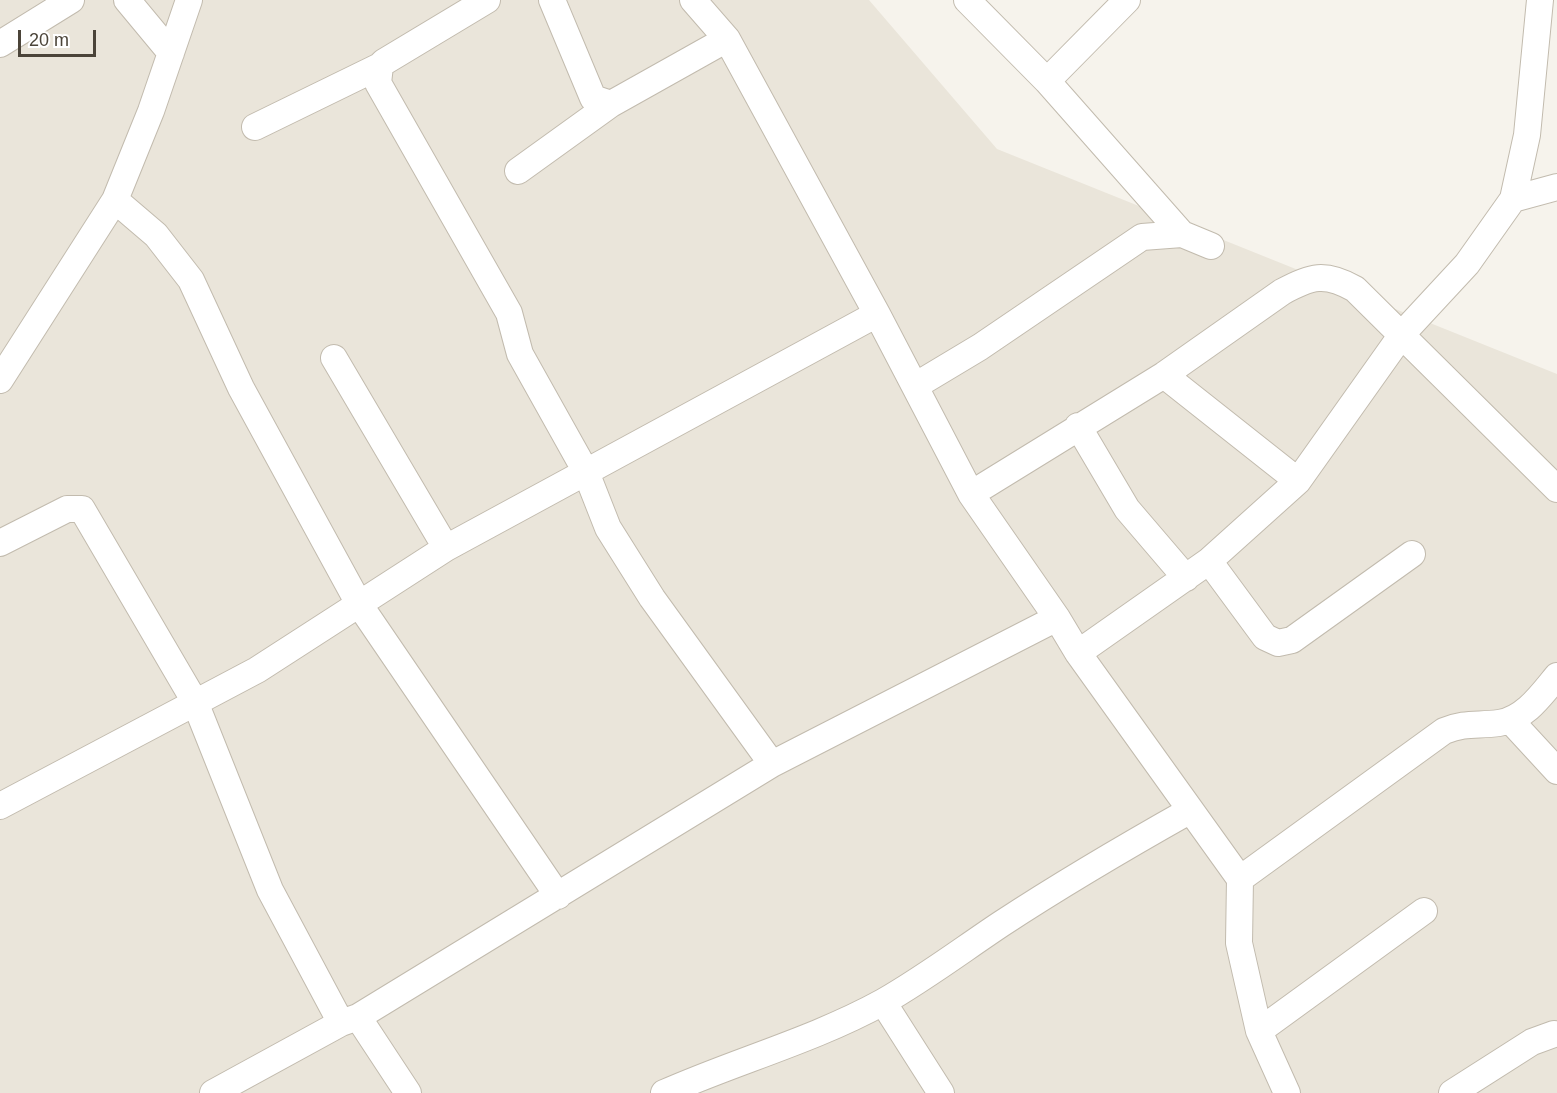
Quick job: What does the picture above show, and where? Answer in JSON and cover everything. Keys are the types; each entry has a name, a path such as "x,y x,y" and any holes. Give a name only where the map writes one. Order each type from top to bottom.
{"street":[{"path":"0,44 71,0"},
{"path":"127,0 171,53"},
{"path":"0,380 115,200 151,111 189,0"},
{"path":"255,127 380,66 487,0"},
{"path":"552,0 593,98 611,104"},
{"path":"693,0 726,39 877,314 971,494 1057,618 1078,653 1189,811 1240,879 1239,943 1259,1031 1287,1093"},
{"path":"1078,653 1209,561 1298,481 1403,333 1467,264 1512,199 1527,135 1540,0"},
{"path":"1047,81 1120,2"},
{"path":"975,3 1182,234 1211,246"},
{"path":"518,171 611,104 726,39"},
{"path":"380,66 378,83 493,283 508,313 520,354 586,472 608,528 652,598 772,764"},
{"path":"1512,199 1556,189"},
{"path":"115,200 156,235 191,280 242,388 359,604 558,896"},
{"path":"915,386 980,347 1142,237 1182,234"},
{"path":"971,494 1164,375 1282,292 1302,281 1324,276 1339,280 1355,289 1403,333 1557,489"},
{"path":"0,806 257,670 446,548 877,314"},
{"path":"334,358 446,548"},
{"path":"1164,375 1298,481"},
{"path":"1078,426 1127,509 1186,578"},
{"path":"0,543 67,508 82,509 195,702 270,890 350,1020 408,1093"},
{"path":"1209,561 1265,637 1278,643 1292,640 1412,554"},
{"path":"213,1093 350,1020 558,896 772,764 1057,618"},
{"path":"1240,879 1444,731 1463,723 1499,723 1510,720 1527,708 1557,676"},
{"path":"1510,720 1557,771"},
{"path":"664,1093 809,1036 883,1002 940,967 1010,918 1189,811"},
{"path":"1259,1031 1424,911"},
{"path":"883,1002 940,1093"},
{"path":"1452,1093 1532,1042 1554,1034"}],"shaded area":[{"path":"0,0 869,0 997,149 1557,374 1557,1093 0,1093"}]}
